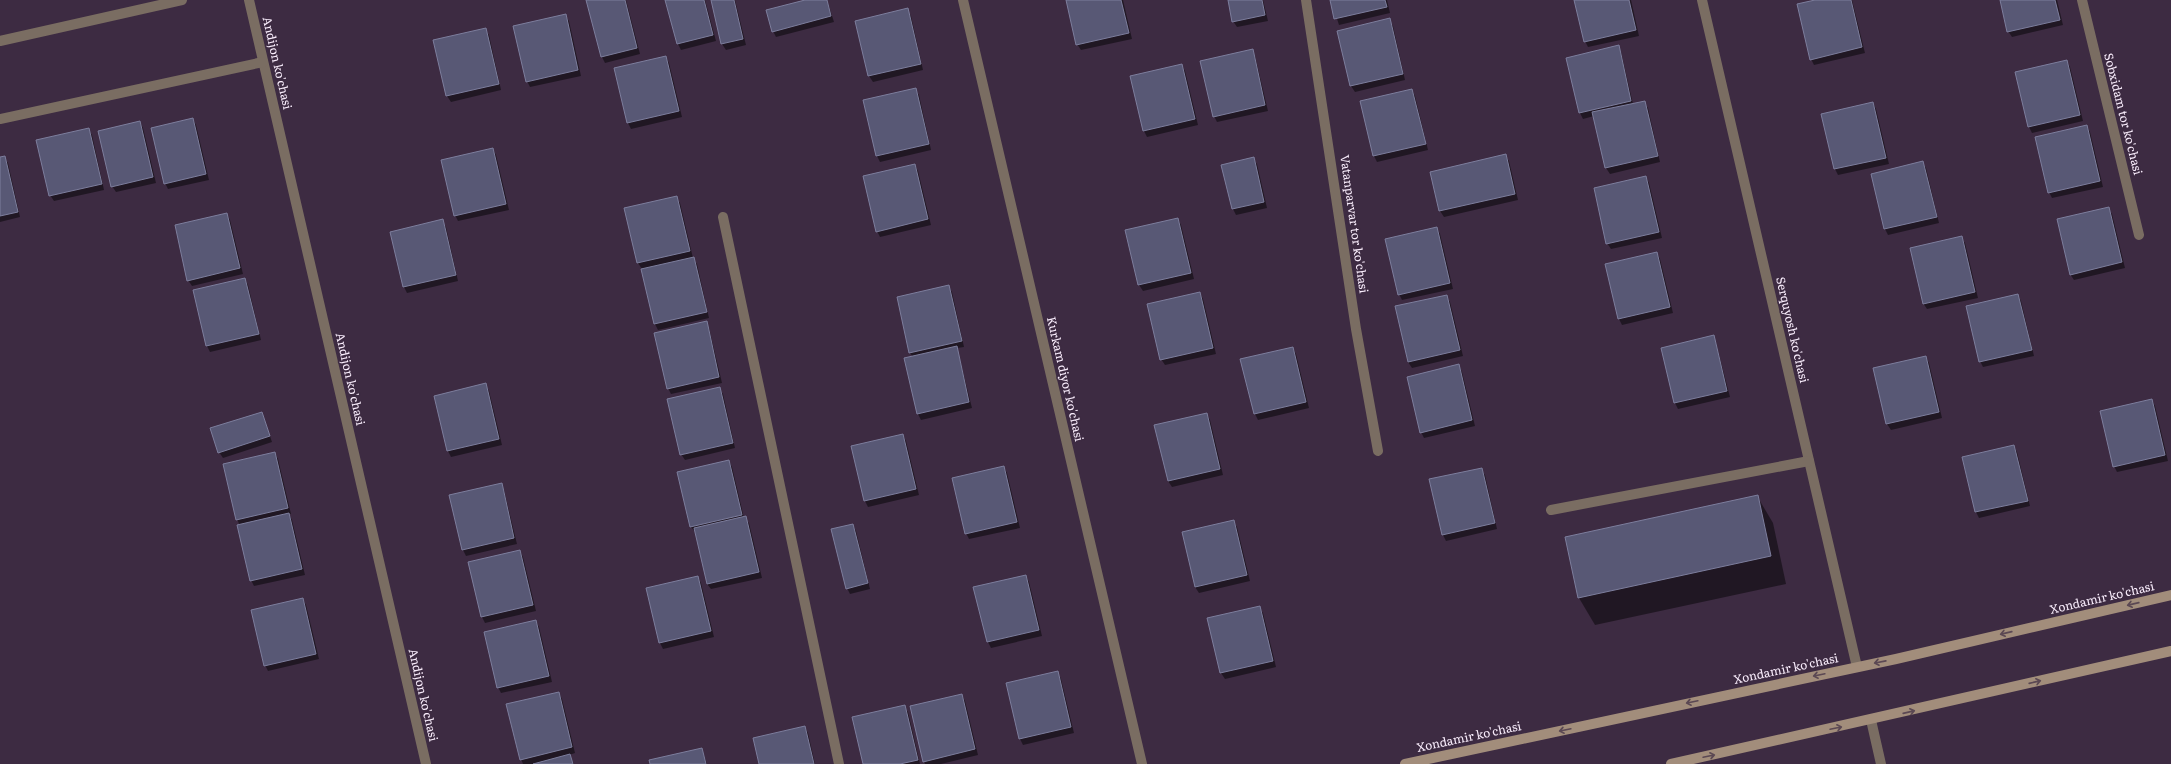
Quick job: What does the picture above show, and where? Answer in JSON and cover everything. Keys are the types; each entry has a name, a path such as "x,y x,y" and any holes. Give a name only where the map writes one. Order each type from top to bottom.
{"main road":[{"name":"Xondamir ko'chasi","path":"1406,764 1857,667 2171,595"},
{"path":"1671,764 2171,651"}],"street":[{"path":"0,41 182,0"},
{"name":"Andijon ko'chasi","path":"249,0 426,764"},
{"name":"Kurkam diyor ko'chasi","path":"963,0 1142,764"},
{"name":"Vatanparvar tor ko'chasi","path":"1306,0 1356,329 1378,451"},
{"name":"Serquyosh ko'chasi","path":"1702,0 1857,667"},
{"name":"Sobxidam tor ko'chasi","path":"2082,0 2139,235"},
{"path":"0,119 263,62"},
{"path":"723,217 839,764"},
{"path":"1551,510 1809,461"},
{"path":"1871,720 1881,764"}],"building":[{"path":"586,0 625,0 637,48 601,57"},
{"path":"665,0 704,0 713,35 677,44"},
{"path":"711,0 734,0 743,39 721,44"},
{"path":"805,0 827,0 831,16 772,32 766,10"},
{"path":"1066,0 1121,0 1129,33 1076,45"},
{"path":"1228,0 1262,0 1265,15 1232,22"},
{"path":"1330,0 1385,0 1387,7 1334,19"},
{"path":"1574,0 1629,0 1636,30 1584,42"},
{"path":"1815,0 1851,0 1862,47 1810,60 1797,4"},
{"path":"2000,0 2055,0 2060,20 2007,32"},
{"path":"908,8 921,64 868,76 855,21"},
{"path":"566,14 578,70 526,82 513,26"},
{"path":"1390,18 1403,74 1350,86 1337,31"},
{"path":"486,28 499,84 446,96 433,40"},
{"path":"1619,45 1631,101 1579,113 1566,58"},
{"path":"1253,49 1265,105 1213,117 1200,61"},
{"path":"666,56 679,111 627,123 614,68"},
{"path":"2067,60 2080,115 2028,127 2015,72"},
{"path":"1182,64 1195,119 1143,131 1130,76"},
{"path":"916,88 929,144 876,156 863,100"},
{"path":"1412,89 1426,144 1373,156 1360,101"},
{"path":"1645,101 1658,156 1605,168 1592,112"},
{"path":"1873,102 1886,158 1834,169 1821,114"},
{"path":"193,118 206,174 164,184 151,128"},
{"path":"140,121 153,177 111,187 98,131"},
{"path":"2087,125 2100,181 2048,193 2035,137"},
{"path":"89,128 102,184 49,196 36,140"},
{"path":"493,148 506,204 454,216 441,160"},
{"path":"1506,154 1515,194 1439,211 1430,172"},
{"path":"5,156 18,212 0,216 0,157"},
{"path":"1254,157 1264,202 1232,209 1221,165"},
{"path":"1923,161 1937,217 1884,229 1871,174"},
{"path":"915,164 928,219 876,232 863,176"},
{"path":"1646,176 1659,232 1606,244 1594,188"},
{"path":"677,196 690,251 637,263 624,208"},
{"path":"2109,207 2122,262 2070,275 2057,219"},
{"path":"227,213 240,268 187,281 175,225"},
{"path":"1178,218 1191,273 1138,285 1125,230"},
{"path":"443,219 456,275 403,287 390,232"},
{"path":"1437,227 1450,283 1398,295 1385,239"},
{"path":"1962,236 1975,292 1923,304 1910,248"},
{"path":"1657,252 1670,307 1618,319 1605,264"},
{"path":"694,257 707,312 654,324 641,269"},
{"path":"245,278 259,334 206,346 193,290"},
{"path":"949,285 962,341 909,353 897,297"},
{"path":"1200,292 1213,348 1160,360 1147,304"},
{"path":"2018,294 2032,350 1979,362 1966,306"},
{"path":"1447,295 1460,350 1408,362 1395,306"},
{"path":"707,321 719,377 667,389 654,333"},
{"path":"1714,335 1727,391 1674,403 1661,348"},
{"path":"957,346 969,402 917,414 904,358"},
{"path":"1293,347 1306,402 1254,414 1240,359"},
{"path":"1926,356 1939,412 1886,424 1873,368"},
{"path":"1459,364 1472,420 1420,433 1407,377"},
{"path":"486,383 499,439 447,451 434,396"},
{"path":"720,387 733,443 680,455 667,399"},
{"path":"2152,399 2165,455 2113,467 2100,411"},
{"path":"262,412 270,436 218,453 210,428"},
{"path":"1207,413 1220,469 1168,481 1154,425"},
{"path":"903,434 916,489 864,501 851,446"},
{"path":"2014,445 2028,501 1975,512 1962,457"},
{"path":"275,452 288,508 236,520 223,464"},
{"path":"729,460 742,515 690,527 677,472"},
{"path":"1004,466 1017,522 965,534 952,478"},
{"path":"1482,468 1495,523 1442,535 1429,479"},
{"path":"502,483 514,538 462,550 449,495"},
{"path":"1758,495 1771,556 1578,598 1565,537"},
{"path":"289,513 302,569 250,581 237,525"},
{"path":"746,516 759,572 707,584 694,528"},
{"path":"1234,520 1247,575 1195,587 1182,532"},
{"path":"853,524 868,583 846,589 831,529"},
{"path":"520,550 533,605 481,617 468,562"},
{"path":"1026,575 1039,630 987,642 973,587"},
{"path":"698,576 711,631 659,643 646,588"},
{"path":"303,598 316,654 264,666 251,610"},
{"path":"1260,606 1273,661 1220,673 1207,618"},
{"path":"536,620 549,676 497,688 484,632"},
{"path":"1058,671 1071,727 1019,739 1006,683"},
{"path":"559,692 572,747 520,760 506,704"},
{"path":"962,694 975,749 923,762 910,706"},
{"path":"905,705 918,760 900,764 863,764 852,717"},
{"path":"805,726 814,764 759,764 753,738"},
{"path":"702,748 706,764 650,764 649,760"},
{"path":"570,754 573,764 533,764"}]}
